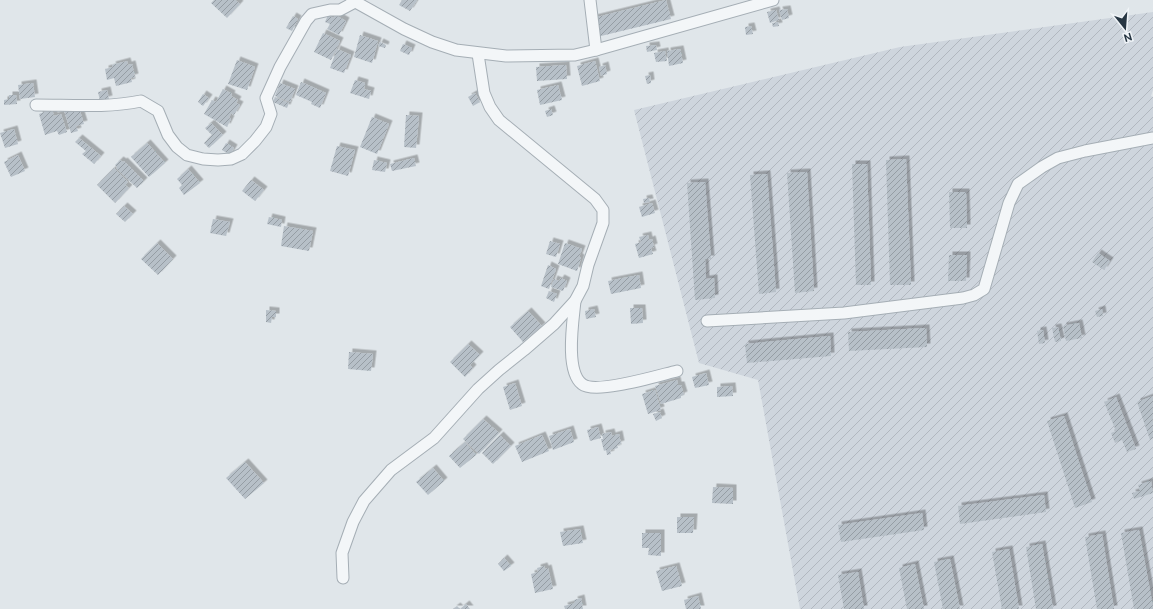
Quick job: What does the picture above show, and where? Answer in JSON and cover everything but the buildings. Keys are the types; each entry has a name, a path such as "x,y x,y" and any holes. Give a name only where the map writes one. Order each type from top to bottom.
{"street":[{"path":"590,0 596,50"},
{"path":"36,105 102,105 128,104 142,101 158,111 168,135 177,147 187,155 203,159 231,159 242,154 266,127 271,114 266,98 280,67 312,14 330,10 340,10 353,1 404,29 432,42 456,50 478,54 506,56 552,56 596,50 773,0"},
{"path":"343,578 342,552 353,522 364,501 391,470 434,438 478,389 554,324 575,302 583,286 588,265 602,223 603,210 595,199 499,120 490,107 484,93 478,54"},
{"path":"707,321 844,313 963,298 974,295 984,289 1009,203 1018,184 1058,158 1085,151 1153,138"},
{"path":"575,302 571,357 576,377 582,385 590,387 611,387 677,371"}],"shaded area":[{"path":"1153,12 1153,90 1151,96 1153,97 1153,609 800,609 758,380 699,363 634,110 900,47"}]}
